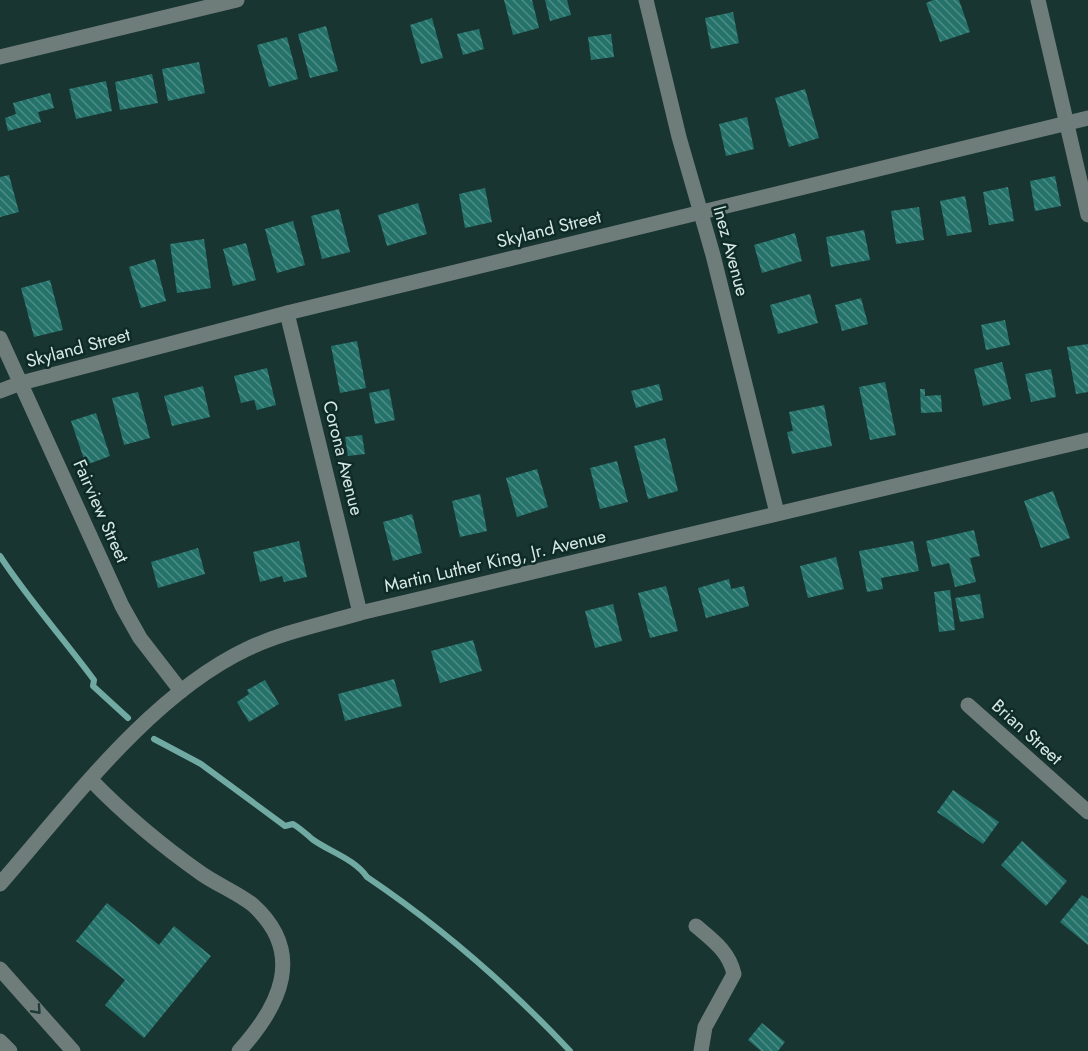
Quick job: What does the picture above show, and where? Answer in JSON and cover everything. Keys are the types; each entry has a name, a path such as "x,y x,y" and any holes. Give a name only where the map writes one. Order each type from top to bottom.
{"street":[{"path":"0,57 237,0"},
{"name":"Inez Avenue","path":"646,0 777,513"},
{"path":"1038,0 1088,215"},
{"name":"Skyland Street","path":"0,391 21,383 287,313 1088,118"},
{"name":"Corona Avenue","path":"287,313 360,613"},
{"name":"Fairview Street","path":"0,338 122,606 140,638 181,691"},
{"name":"Martin Luther King, Jr. Avenue","path":"0,884 91,780 160,708 217,665 248,648 278,636 360,613 1088,440"},
{"name":"Brian Street","path":"968,705 1088,812"},
{"path":"91,780 122,812 203,875 252,904 276,931 284,956 281,986 268,1016 239,1051"},
{"path":"696,926 722,948 731,960 734,974 705,1027 702,1051"},
{"path":"0,969 73,1051"},
{"path":"0,1041 10,1051"}],"building":[{"path":"504,0 532,0 539,28 513,35"},
{"path":"545,0 567,0 571,15 550,21"},
{"path":"933,0 959,0 970,32 940,42 926,3"},
{"path":"733,12 739,43 711,49 705,18"},
{"path":"432,18 443,58 421,64 410,25"},
{"path":"326,26 338,71 310,78 298,34"},
{"path":"479,29 484,49 463,55 457,34"},
{"path":"611,34 614,57 591,60 588,37"},
{"path":"287,37 298,79 269,87 257,45"},
{"path":"199,62 205,93 168,101 162,69"},
{"path":"152,74 158,103 120,110 115,82"},
{"path":"106,81 112,111 76,119 69,89"},
{"path":"805,89 819,138 789,147 775,98"},
{"path":"50,93 54,108 38,112 41,122 8,131 5,118 16,114 13,103"},
{"path":"747,117 754,149 726,156 719,124"},
{"path":"9,175 19,212 0,217 0,177"},
{"path":"1055,176 1061,206 1035,211 1030,181"},
{"path":"1008,187 1014,221 989,225 983,192"},
{"path":"485,188 492,222 465,228 459,194"},
{"path":"965,196 972,232 947,236 940,201"},
{"path":"418,203 427,234 387,246 378,215"},
{"path":"919,207 924,240 896,244 891,211"},
{"path":"339,209 350,252 322,259 311,216"},
{"path":"293,221 305,265 277,273 265,229"},
{"path":"864,230 870,260 831,267 826,237"},
{"path":"795,233 802,261 762,273 754,245"},
{"path":"204,239 211,288 177,293 170,244"},
{"path":"246,243 256,280 233,286 223,249"},
{"path":"155,259 166,301 141,308 129,267"},
{"path":"50,280 63,330 34,337 21,288"},
{"path":"810,294 818,323 778,334 770,305"},
{"path":"861,298 868,324 842,331 835,305"},
{"path":"1005,320 1010,345 986,350 981,325"},
{"path":"357,341 366,388 340,393 331,346"},
{"path":"1088,344 1088,392 1076,394 1067,347"},
{"path":"1002,362 1011,399 983,406 974,369"},
{"path":"267,368 276,405 257,410 254,400 241,403 234,376"},
{"path":"1051,369 1056,397 1031,402 1025,374"},
{"path":"885,382 896,435 870,440 859,387"},
{"path":"659,384 663,400 636,408 631,391"},
{"path":"203,386 210,417 172,426 164,396"},
{"path":"389,389 395,420 375,424 369,393"},
{"path":"920,389 925,389 925,396 941,395 942,412 921,413"},
{"path":"138,392 150,438 124,445 112,398"},
{"path":"824,405 832,446 792,454 787,432 793,431 789,412"},
{"path":"96,413 110,456 86,465 71,421"},
{"path":"362,435 365,454 348,456 345,437"},
{"path":"665,438 678,491 648,499 634,446"},
{"path":"617,461 628,502 600,509 590,468"},
{"path":"537,469 548,507 517,517 506,478"},
{"path":"1053,491 1070,538 1041,548 1024,501"},
{"path":"480,494 487,531 460,537 452,501"},
{"path":"412,514 422,553 393,561 383,522"},
{"path":"974,530 980,556 970,558 976,582 955,587 949,563 932,567 926,541"},
{"path":"299,541 307,577 284,582 282,576 260,582 253,552"},
{"path":"913,541 919,571 881,578 883,589 867,592 859,551"},
{"path":"198,548 205,574 158,588 151,562"},
{"path":"836,557 844,589 808,598 800,566"},
{"path":"729,579 731,589 744,586 749,606 706,618 698,588"},
{"path":"666,586 678,631 650,638 638,593"},
{"path":"950,590 955,630 939,632 934,592"},
{"path":"980,594 984,618 960,622 955,598"},
{"path":"613,604 622,641 595,648 585,611"},
{"path":"473,640 482,671 440,683 431,651"},
{"path":"394,679 402,706 345,721 338,694"},
{"path":"265,680 279,704 249,722 237,702 249,694 247,690"},
{"path":"953,790 999,822 983,844 937,812"},
{"path":"1022,841 1067,881 1046,906 1001,865"},
{"path":"1082,895 1088,899 1088,945 1060,922"},
{"path":"107,903 159,945 174,926 211,956 144,1038 105,1005 125,980 76,941"},
{"path":"762,1023 785,1042 778,1051 761,1051 748,1040"}],"waterway":[{"path":"0,556 94,680 93,686 128,718"},
{"path":"154,739 201,764 285,826 293,824 318,843 356,865 367,877 473,958 523,1003 570,1051"}]}
